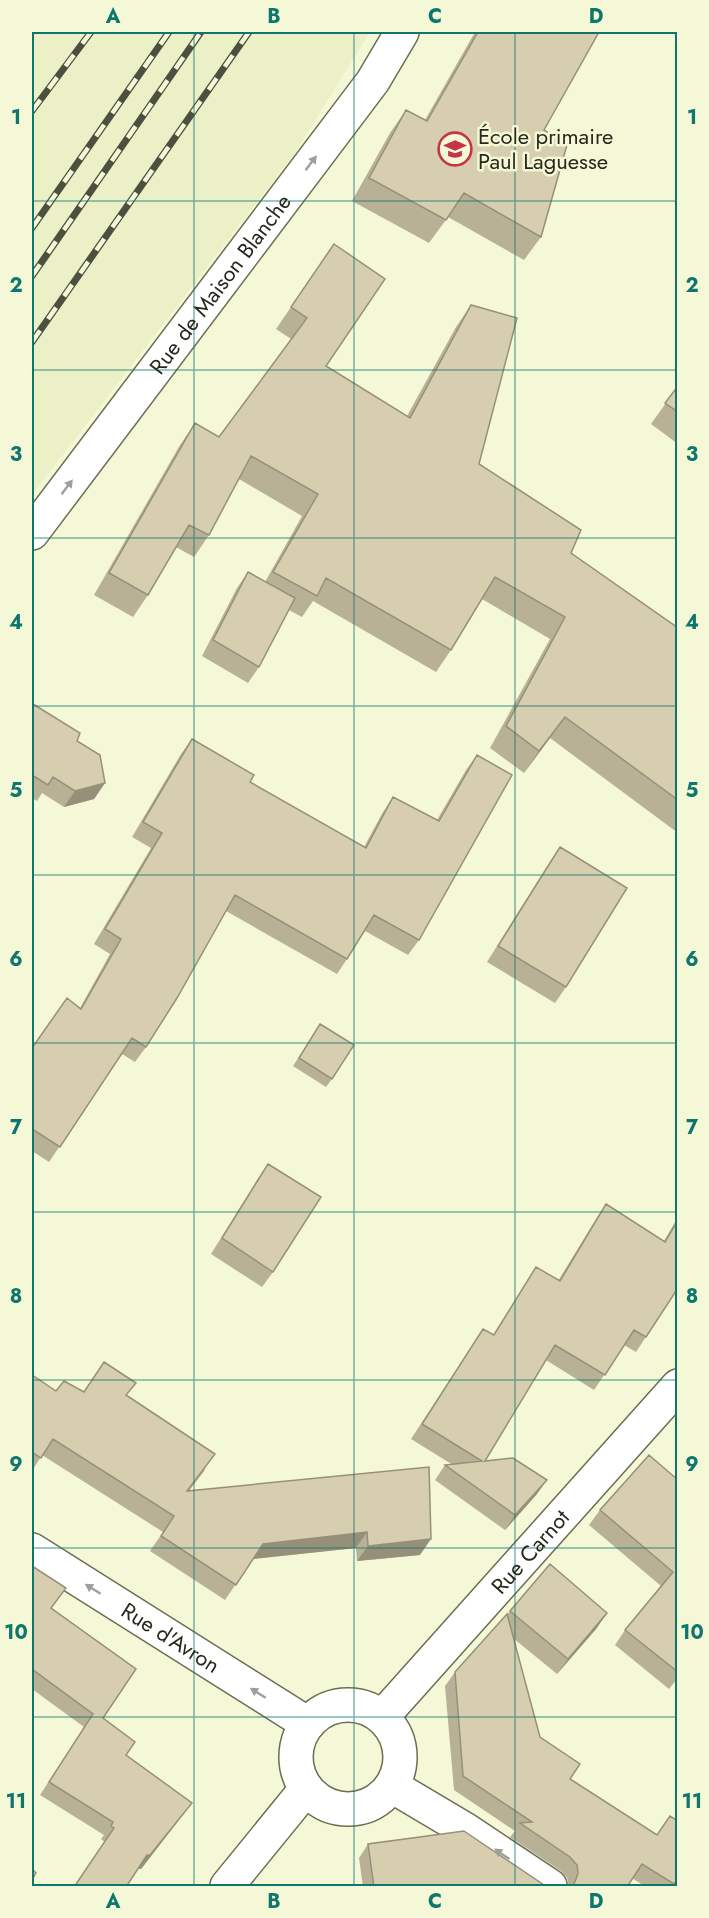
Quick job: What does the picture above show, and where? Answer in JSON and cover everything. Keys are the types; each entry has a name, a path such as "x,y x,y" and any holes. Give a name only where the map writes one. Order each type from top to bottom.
{"street":[{"name":"Rue de Maison Blanche","path":"32,533 373,81 402,32"},
{"name":"Rue Carnot","path":"381,1717 678,1386"},
{"name":"Rue d'Avron","path":"32,1550 308,1724"},
{"path":"335,1706 359,1707 381,1717 392,1728 400,1757 398,1772 392,1786 381,1798 366,1807 350,1810 333,1808 306,1789 298,1774 296,1756 299,1739 308,1724 335,1706"},
{"path":"392,1786 466,1830 550,1887"},
{"path":"227,1887 306,1789"}],"shaded area":[{"path":"32,32 370,32 295,153 32,495"}],"building":[{"name":"École primaire Paul Laguesse","path":"478,32 599,32 544,130 567,145 541,237 464,193 446,220 369,178 406,110 427,121"},
{"path":"334,244 385,279 326,366 410,418 471,305 517,318 479,464 581,530 571,553 678,628 678,800 565,717 539,751 506,726 565,617 495,577 451,650 326,578 317,596 273,572 318,494 251,456 209,535 189,525 148,595 109,573 195,423 219,437 307,318 291,307"},
{"path":"678,386 678,412 665,403"},
{"path":"248,572 295,598 259,667 213,640"},
{"path":"33,704 80,733 77,741 100,755 105,783 75,791 53,777 48,785 32,775"},
{"path":"192,739 254,775 250,782 366,848 393,797 439,821 477,755 512,775 419,940 374,915 347,959 235,895 177,998 146,1047 132,1038 60,1147 32,1129 32,1048 67,998 81,1009 121,939 105,929 162,833 143,822"},
{"path":"560,847 627,888 566,987 498,946"},
{"path":"320,1024 354,1045 332,1079 299,1058"},
{"path":"268,1164 321,1197 273,1272 222,1238"},
{"path":"606,1204 665,1242 678,1220 678,1288 646,1337 634,1330 605,1375 555,1345 485,1461 513,1458 547,1480 515,1515 445,1465 482,1461 422,1424 483,1329 494,1335 536,1267 560,1281"},
{"path":"104,1362 136,1383 126,1395 215,1454 187,1491 429,1467 431,1539 368,1546 367,1532 263,1544 236,1585 161,1536 174,1516 53,1439 41,1458 32,1452 32,1375 56,1391 64,1381 84,1392"},
{"path":"649,1455 678,1480 678,1672 625,1630 673,1572 600,1510"},
{"path":"550,1564 607,1613 568,1659 510,1611"},
{"path":"32,1566 66,1588 51,1608 136,1669 103,1718 135,1742 126,1755 192,1803 150,1855 147,1855 126,1887 74,1887 114,1828 111,1826 113,1822 49,1782 93,1714 32,1669"},
{"path":"507,1614 540,1737 580,1764 570,1779 657,1835 670,1816 678,1821 678,1878 674,1884 642,1864 627,1887 571,1887 578,1873 577,1865 570,1857 520,1823 532,1822 463,1776 455,1672"},
{"path":"464,1831 547,1887 374,1887 368,1844"}],"railway":[{"path":"32,111 91,32"},
{"path":"32,228 169,32"},
{"path":"32,276 201,32"},
{"path":"32,342 249,32"}],"place":[{"name":"École primaire Paul Laguesse","path":"455,149"}]}
